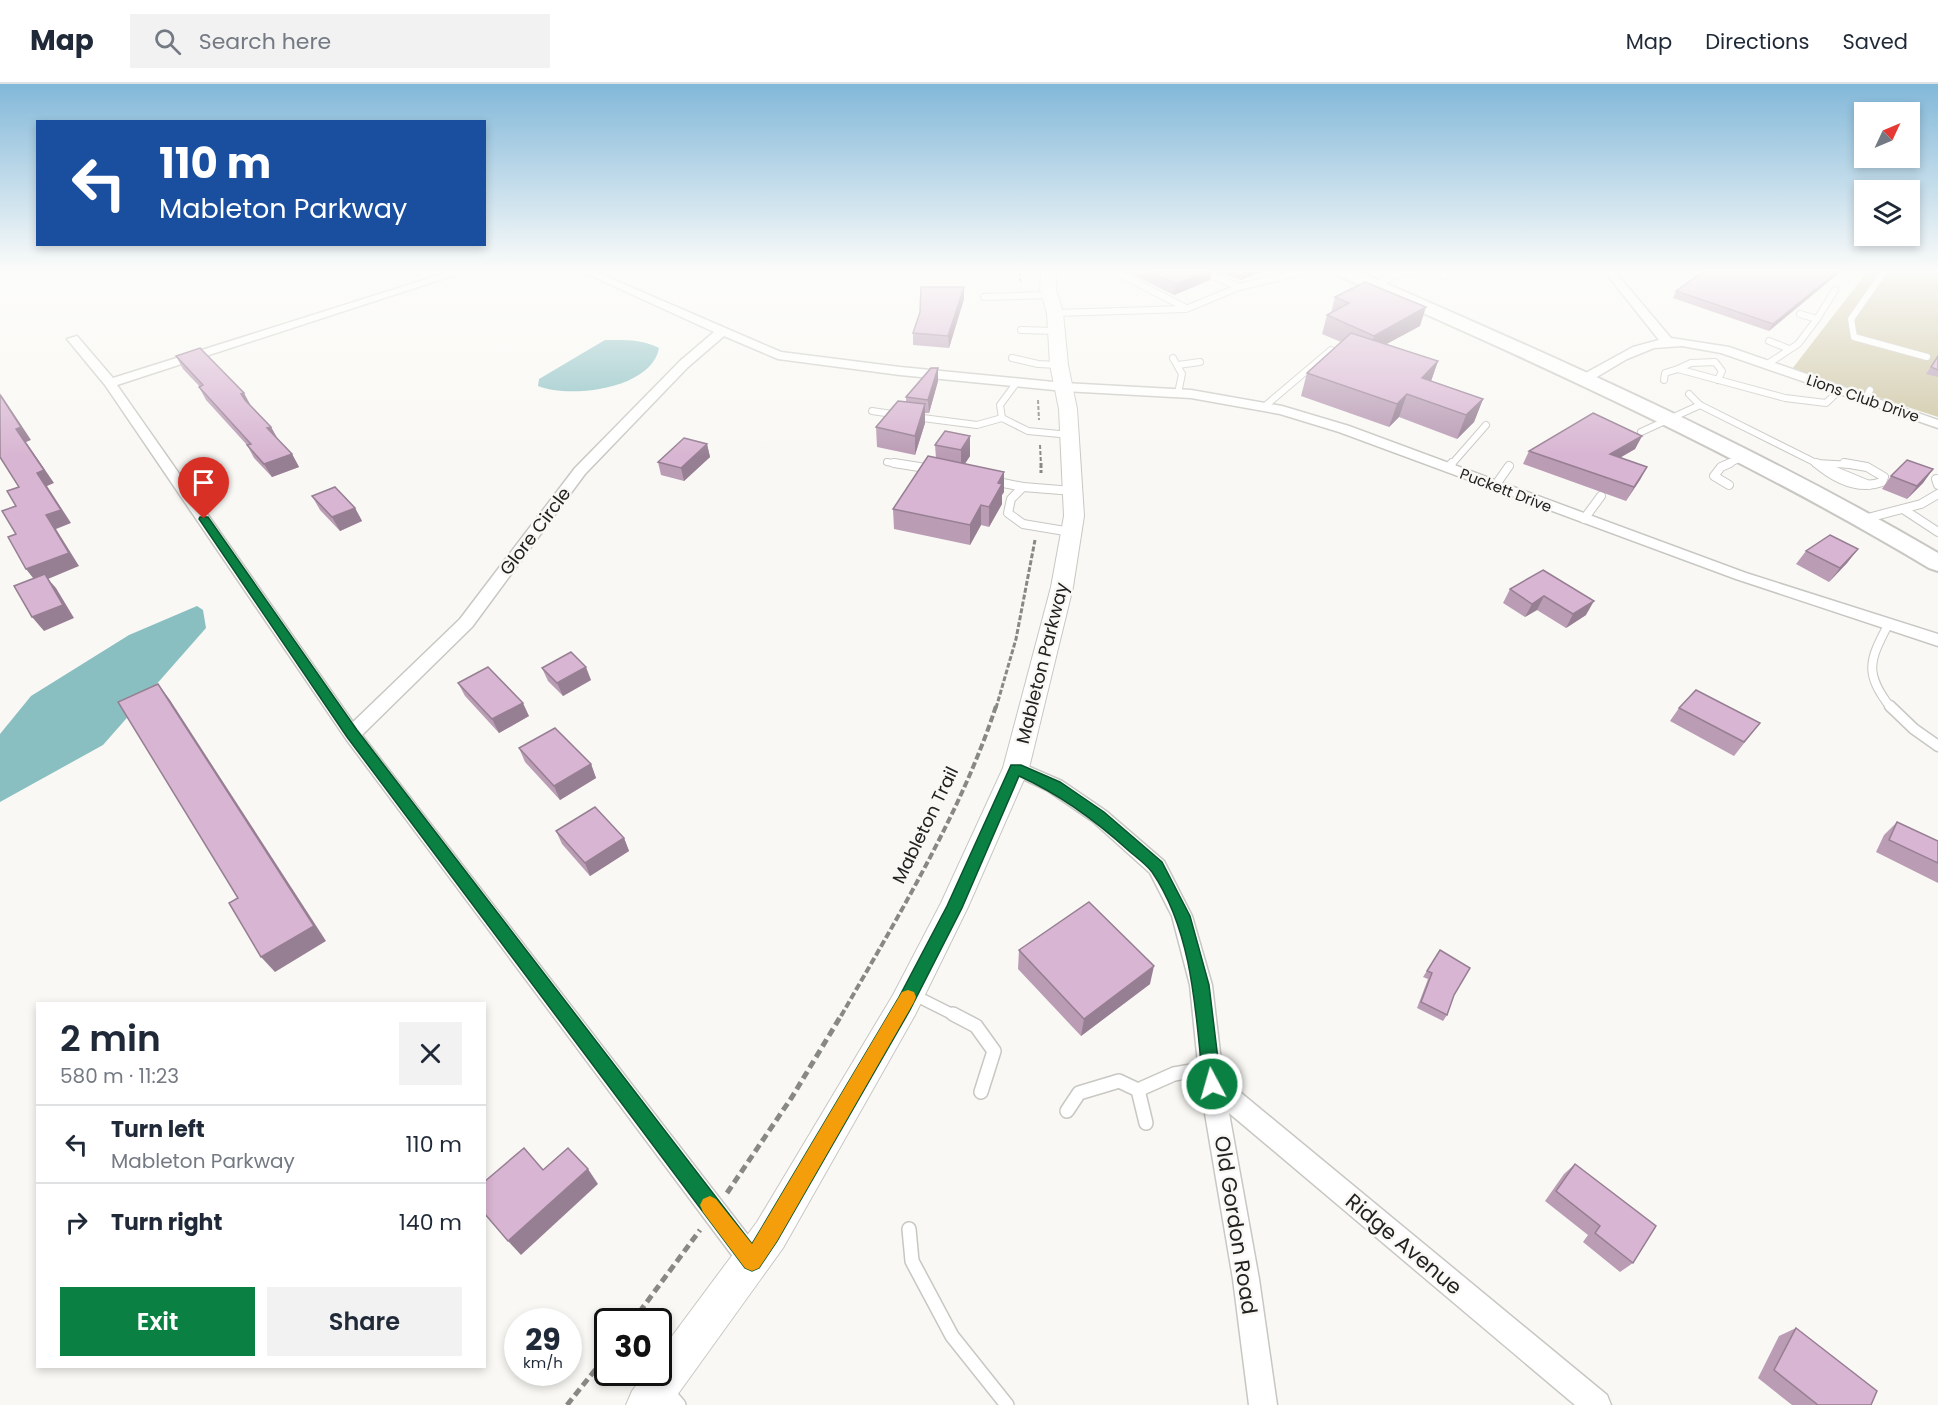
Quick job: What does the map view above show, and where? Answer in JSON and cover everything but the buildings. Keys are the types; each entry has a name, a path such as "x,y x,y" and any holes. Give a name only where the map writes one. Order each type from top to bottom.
{"main road":[{"name":"Mableton Parkway","path":"662,1398 770,1235 910,993 954,908 1016,768 1062,587 1071,532 1073,491 1070,435 1053,379 1055,334"},
{"path":"1481,334 1586,378 1672,418 1863,519 1938,563"}],"street":[{"path":"110,383 265,334"},
{"name":"Glore Circle","path":"352,734 466,623 580,471 646,402 719,334"},
{"name":"Puckett Drive","path":"725,334 778,355 1017,382 1053,379 1178,393 1265,406 1344,429 1741,576 1938,640"},
{"path":"1661,334 1666,340"},
{"path":"73,339 110,383 352,734 752,1261"},
{"name":"Lions Club Drive","path":"1586,378 1638,348 1666,340 1710,346 1821,381 1840,390 1867,394 1922,415 1938,424"},
{"name":"Old Gordon Road","path":"1016,768 1055,786 1099,816 1157,867 1182,916 1198,973 1211,1076 1246,1279 1263,1405"},
{"name":"Ridge Avenue","path":"1211,1076 1597,1405"}],"lane":[{"path":"1766,364 1801,342 1807,334"},
{"path":"1853,334 1854,337 1927,357"},
{"path":"1769,340 1789,349"},
{"path":"1265,406 1331,350"},
{"path":"1012,358 1038,364 1053,379"},
{"path":"1173,358 1182,374 1178,393"},
{"path":"1664,380 1665,373 1697,361 1715,362 1722,371 1718,380"},
{"path":"1178,365 1200,362"},
{"path":"1678,369 1785,398 1826,403 1840,390"},
{"path":"1002,418 1000,405 1017,382"},
{"path":"1689,394 1700,405 1816,463 1823,470 1853,485 1879,484 1884,477 1867,467 1852,464 1816,463"},
{"path":"1641,432 1700,405"},
{"path":"872,411 977,425 1002,418 1028,431 1070,435"},
{"path":"1448,468 1486,425"},
{"path":"1729,485 1714,476 1721,467 1745,455"},
{"path":"887,462 939,471"},
{"path":"1495,486 1509,466"},
{"path":"981,478 1023,487 1073,491"},
{"path":"1023,487 1011,499 1008,513 1023,524 1071,532"},
{"path":"1863,519 1921,504 1938,494"},
{"path":"1584,519 1601,496"},
{"path":"1902,509 1938,532"},
{"path":"1888,625 1873,652 1871,675 1888,705 1938,746"},
{"path":"910,993 976,1026 994,1051 981,1092"},
{"path":"1067,1111 1079,1093 1119,1081 1138,1090 1174,1074 1211,1076"},
{"path":"1138,1090 1146,1123"},
{"path":"909,1229 912,1261 952,1336 1007,1405"}],"path":[{"path":"1041,488 1039,432 1053,379"},
{"name":"Mableton Trail","path":"642,1308 756,1154 847,1008 937,841 987,733 1019,627 1037,526"},
{"path":"567,1405 594,1371"}],"shaded area":[{"path":"1819,334 1938,334 1938,417 1792,369"}],"water":[{"path":"605,340 626,340 659,348 653,362 642,373 608,387 569,391 538,386 539,379"},
{"path":"197,606 203,610 206,628 103,745 0,802 0,734 31,696 129,635"}],"slow traffic":[{"path":"710,1205 752,1261 770,1235 908,997"}],"route":[{"path":"204,519 352,734 752,1261 770,1235 904,1005 954,908 1016,768 1055,786 1099,816 1157,867 1182,916 1201,985 1212,1084"}]}
